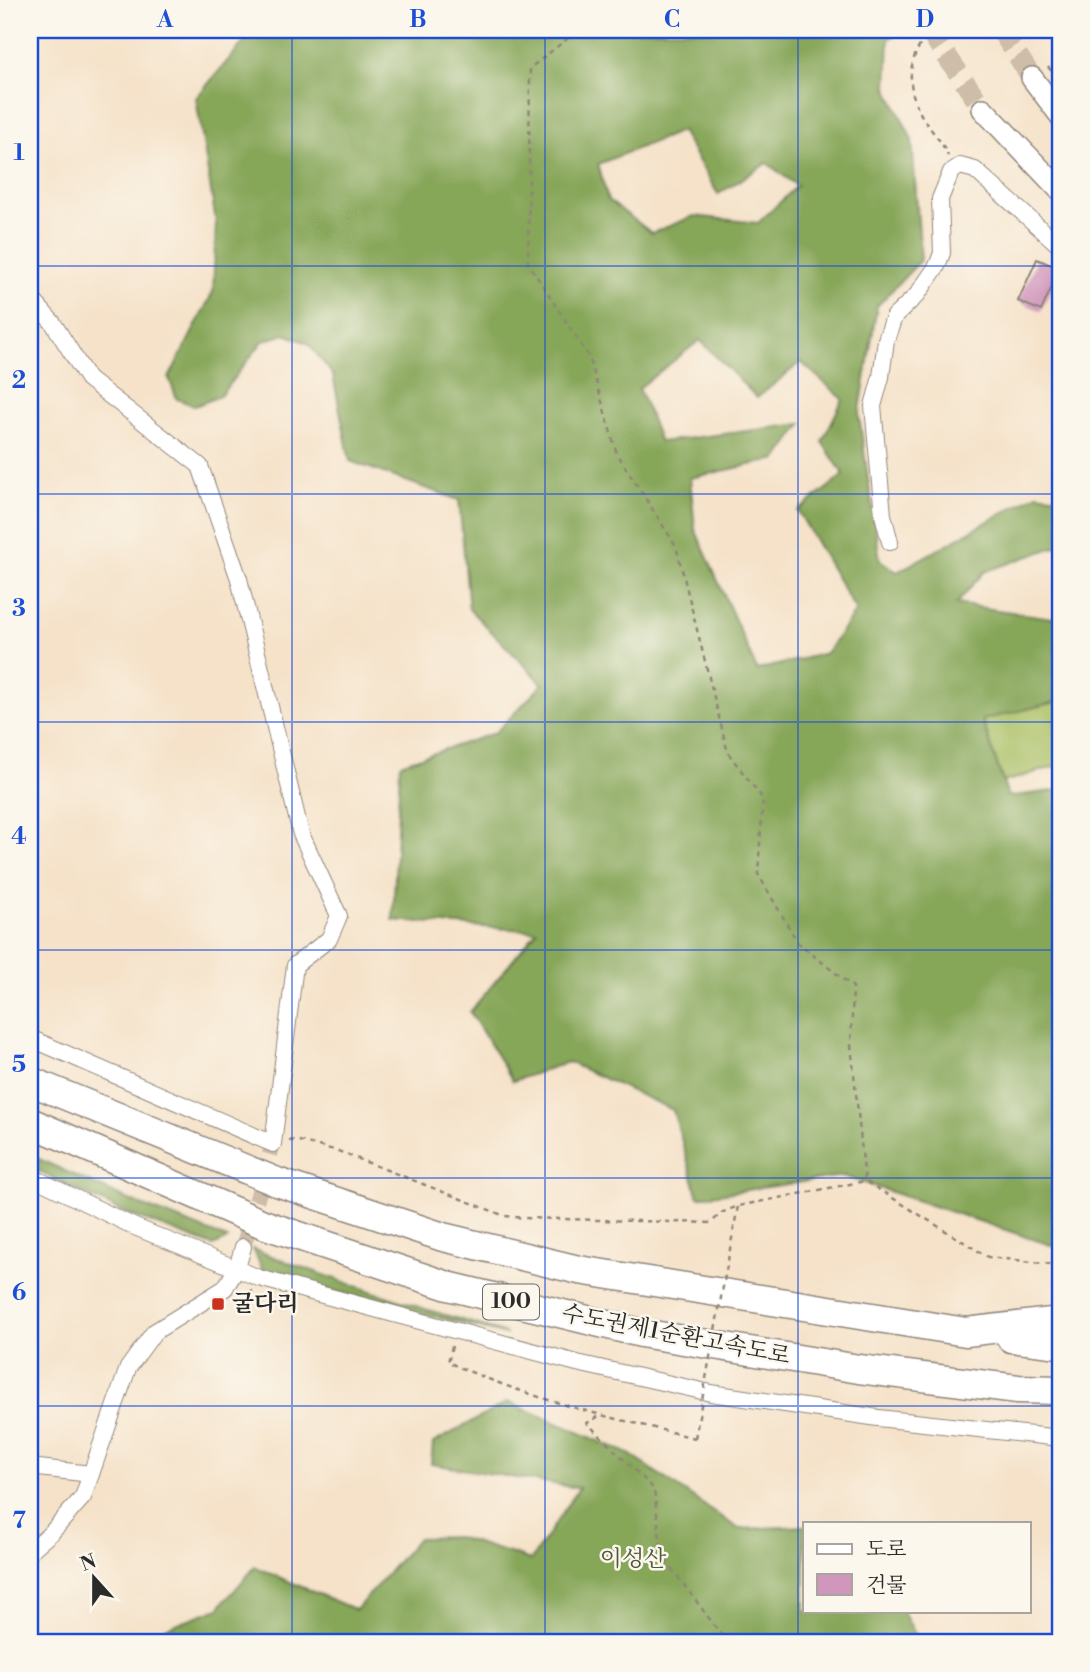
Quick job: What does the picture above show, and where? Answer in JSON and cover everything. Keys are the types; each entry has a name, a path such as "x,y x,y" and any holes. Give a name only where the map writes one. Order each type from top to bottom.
{"highway":[{"name":"수도권제1순환고속도로","path":"30,1081 277,1182 443,1237 579,1270 966,1332 1060,1321"},
{"name":"수도권제1순환고속도로","path":"30,1122 239,1215 448,1286 640,1333 859,1369 1018,1389 1060,1390"},
{"path":"966,1332 1060,1344"}],"main road":[{"path":"1040,73 1060,115"},
{"path":"983,109 1060,190"}],"street":[{"path":"890,542 883,514 873,406 881,377 886,340 894,317 917,295 943,253 940,199 950,172 960,166 975,170 1060,246"},
{"path":"30,297 53,323 88,379 200,466 239,579 301,834 339,916 329,939 295,965 273,1144 30,1038"},
{"path":"30,1176 135,1227 259,1278 577,1363 710,1393 878,1418 1060,1438"},
{"path":"30,1551 70,1514 83,1497 128,1368 154,1332 225,1288 237,1268 243,1247"},
{"path":"30,1467 91,1474"}],"path":[{"path":"574,30 572,35 530,68 528,263 589,357 617,454 676,546 728,753 762,799 758,874 799,943 853,986 851,1045 866,1181"},
{"path":"933,30 924,38 915,53 910,71 910,89 926,122 945,149 950,172"},
{"path":"1040,73 1060,81"},
{"path":"273,1144 295,1140 338,1150 505,1216 711,1223 721,1213 738,1206 866,1181 988,1257 1060,1265"},
{"path":"453,1340 448,1362 513,1388 601,1415 695,1438 738,1206"},
{"path":"601,1415 587,1423 654,1489 662,1556 727,1642"}],"green space":[{"path":"254,30 902,30 889,39 887,87 912,140 921,260 877,306 859,416 880,560 897,572 1037,494 1060,497 1060,545 984,572 956,604 1060,619 1060,701 982,720 1008,797 1060,790 1060,1248 843,1176 698,1197 673,1110 568,1062 513,1081 470,1012 537,931 393,920 400,764 495,733 543,684 469,609 459,500 350,461 333,375 308,343 285,334 263,341 220,396 195,406 177,399 169,378 213,292 216,222 196,98","holes":["681,131 718,194 767,163 797,186 758,223 694,216 652,233 608,200 598,164","700,340 757,398 801,362 843,399 822,442 844,475 798,511 856,611 826,653 757,670 695,529 690,478 777,459 802,424 660,442 639,388"]},
{"path":"1060,701 1060,765 1003,782 982,719"},
{"path":"30,1155 126,1199 228,1239 213,1246 123,1212 30,1167"},
{"path":"253,1249 507,1335 283,1278 263,1270"},
{"name":"이성산","path":"508,1402 629,1454 739,1529 803,1526 803,1612 903,1612 920,1642 114,1642 152,1633 219,1608 255,1567 356,1610 418,1538 457,1537 531,1560 579,1488 431,1464 433,1443"}],"building":[{"path":"1037,259 1060,269 1041,311 1018,301"}],"tunnel":[{"path":"929,30 983,109"},
{"path":"1001,30 1032,78"},
{"path":"243,1247 273,1144"}],"place":[{"name":"굴다리","path":"218,1304"}]}
